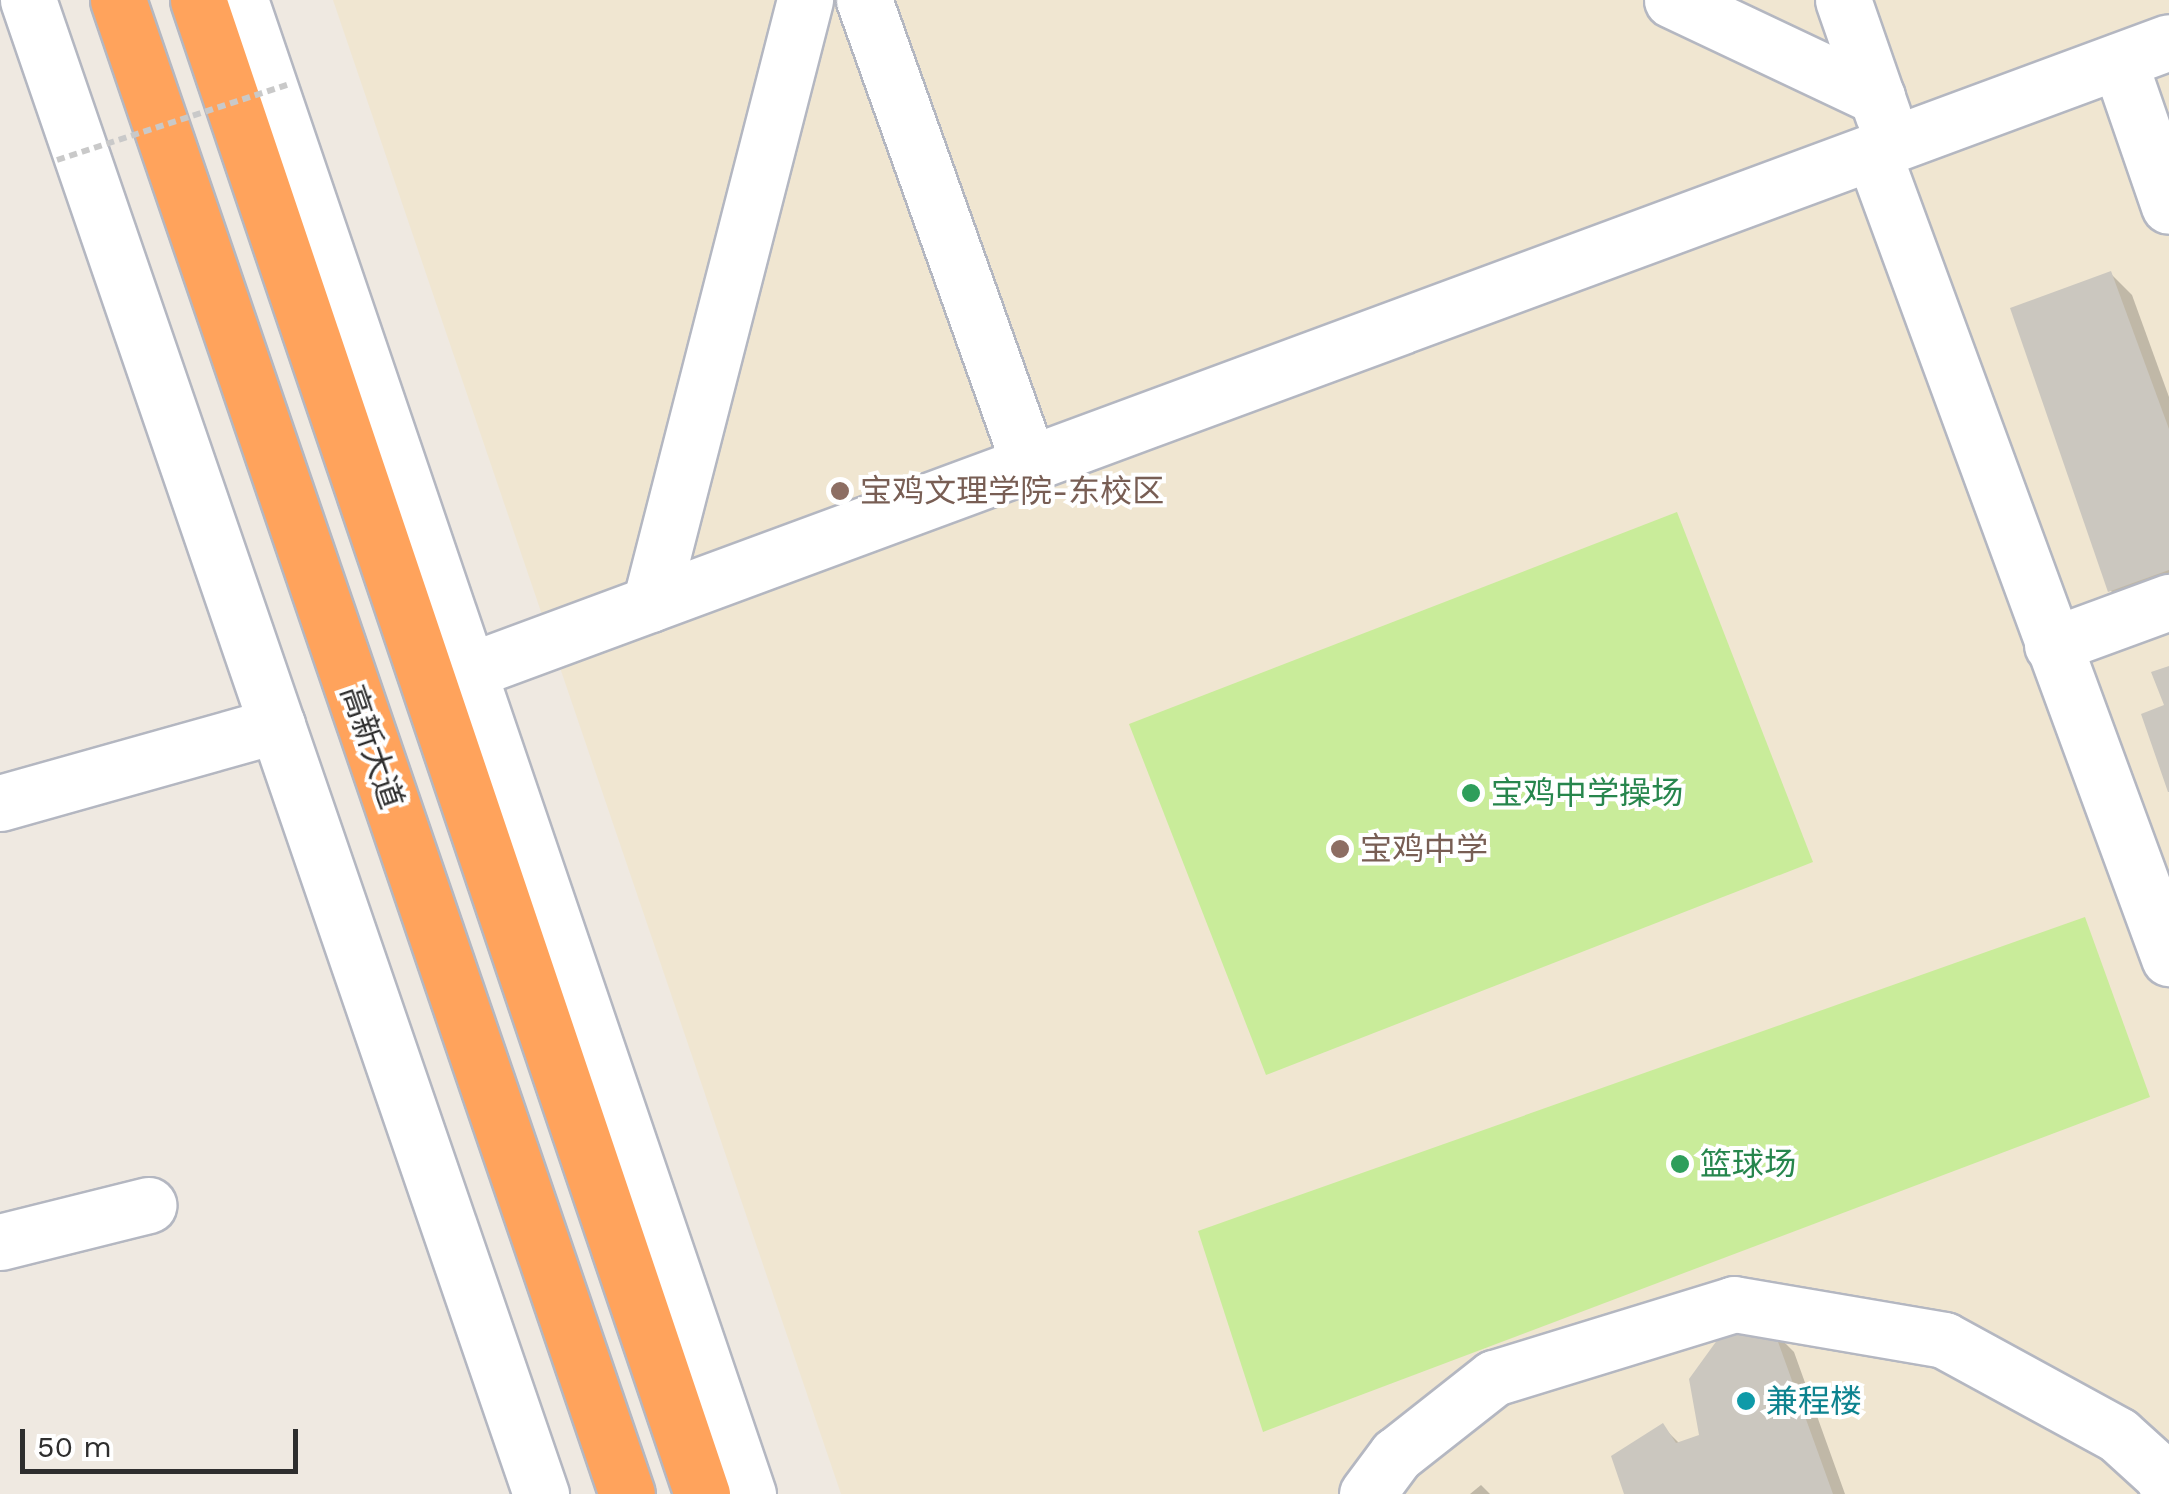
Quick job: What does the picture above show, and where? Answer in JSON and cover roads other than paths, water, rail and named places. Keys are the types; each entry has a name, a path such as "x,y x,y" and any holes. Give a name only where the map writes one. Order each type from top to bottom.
{"highway":[{"name":"高新大道","path":"118,0 626,1494"},
{"path":"198,0 449,677 702,1494"}],"street":[{"path":"28,0 542,1494"},
{"path":"240,0 449,677 748,1494"},
{"path":"650,604 805,0"},
{"path":"864,0 1030,464"},
{"path":"1672,0 1882,132"},
{"path":"1843,0 1882,132 2052,645 2169,958"},
{"path":"449,677 1030,464 1882,132 2119,61 2169,42"},
{"path":"2119,61 2169,206"},
{"path":"2052,645 2169,602"},
{"path":"0,803 277,725"},
{"path":"0,1242 148,1205"},
{"path":"1366,1494 1396,1455 1494,1378 1734,1304 1944,1340 2118,1434 2162,1475 2169,1491"}],"place":[{"name":"宝鸡文理学院-东校区","path":"840,491"},
{"name":"宝鸡中学操场","path":"1471,793"},
{"name":"宝鸡中学","path":"1340,849"},
{"name":"篮球场","path":"1680,1164"},
{"name":"兼程楼","path":"1746,1401"}]}
